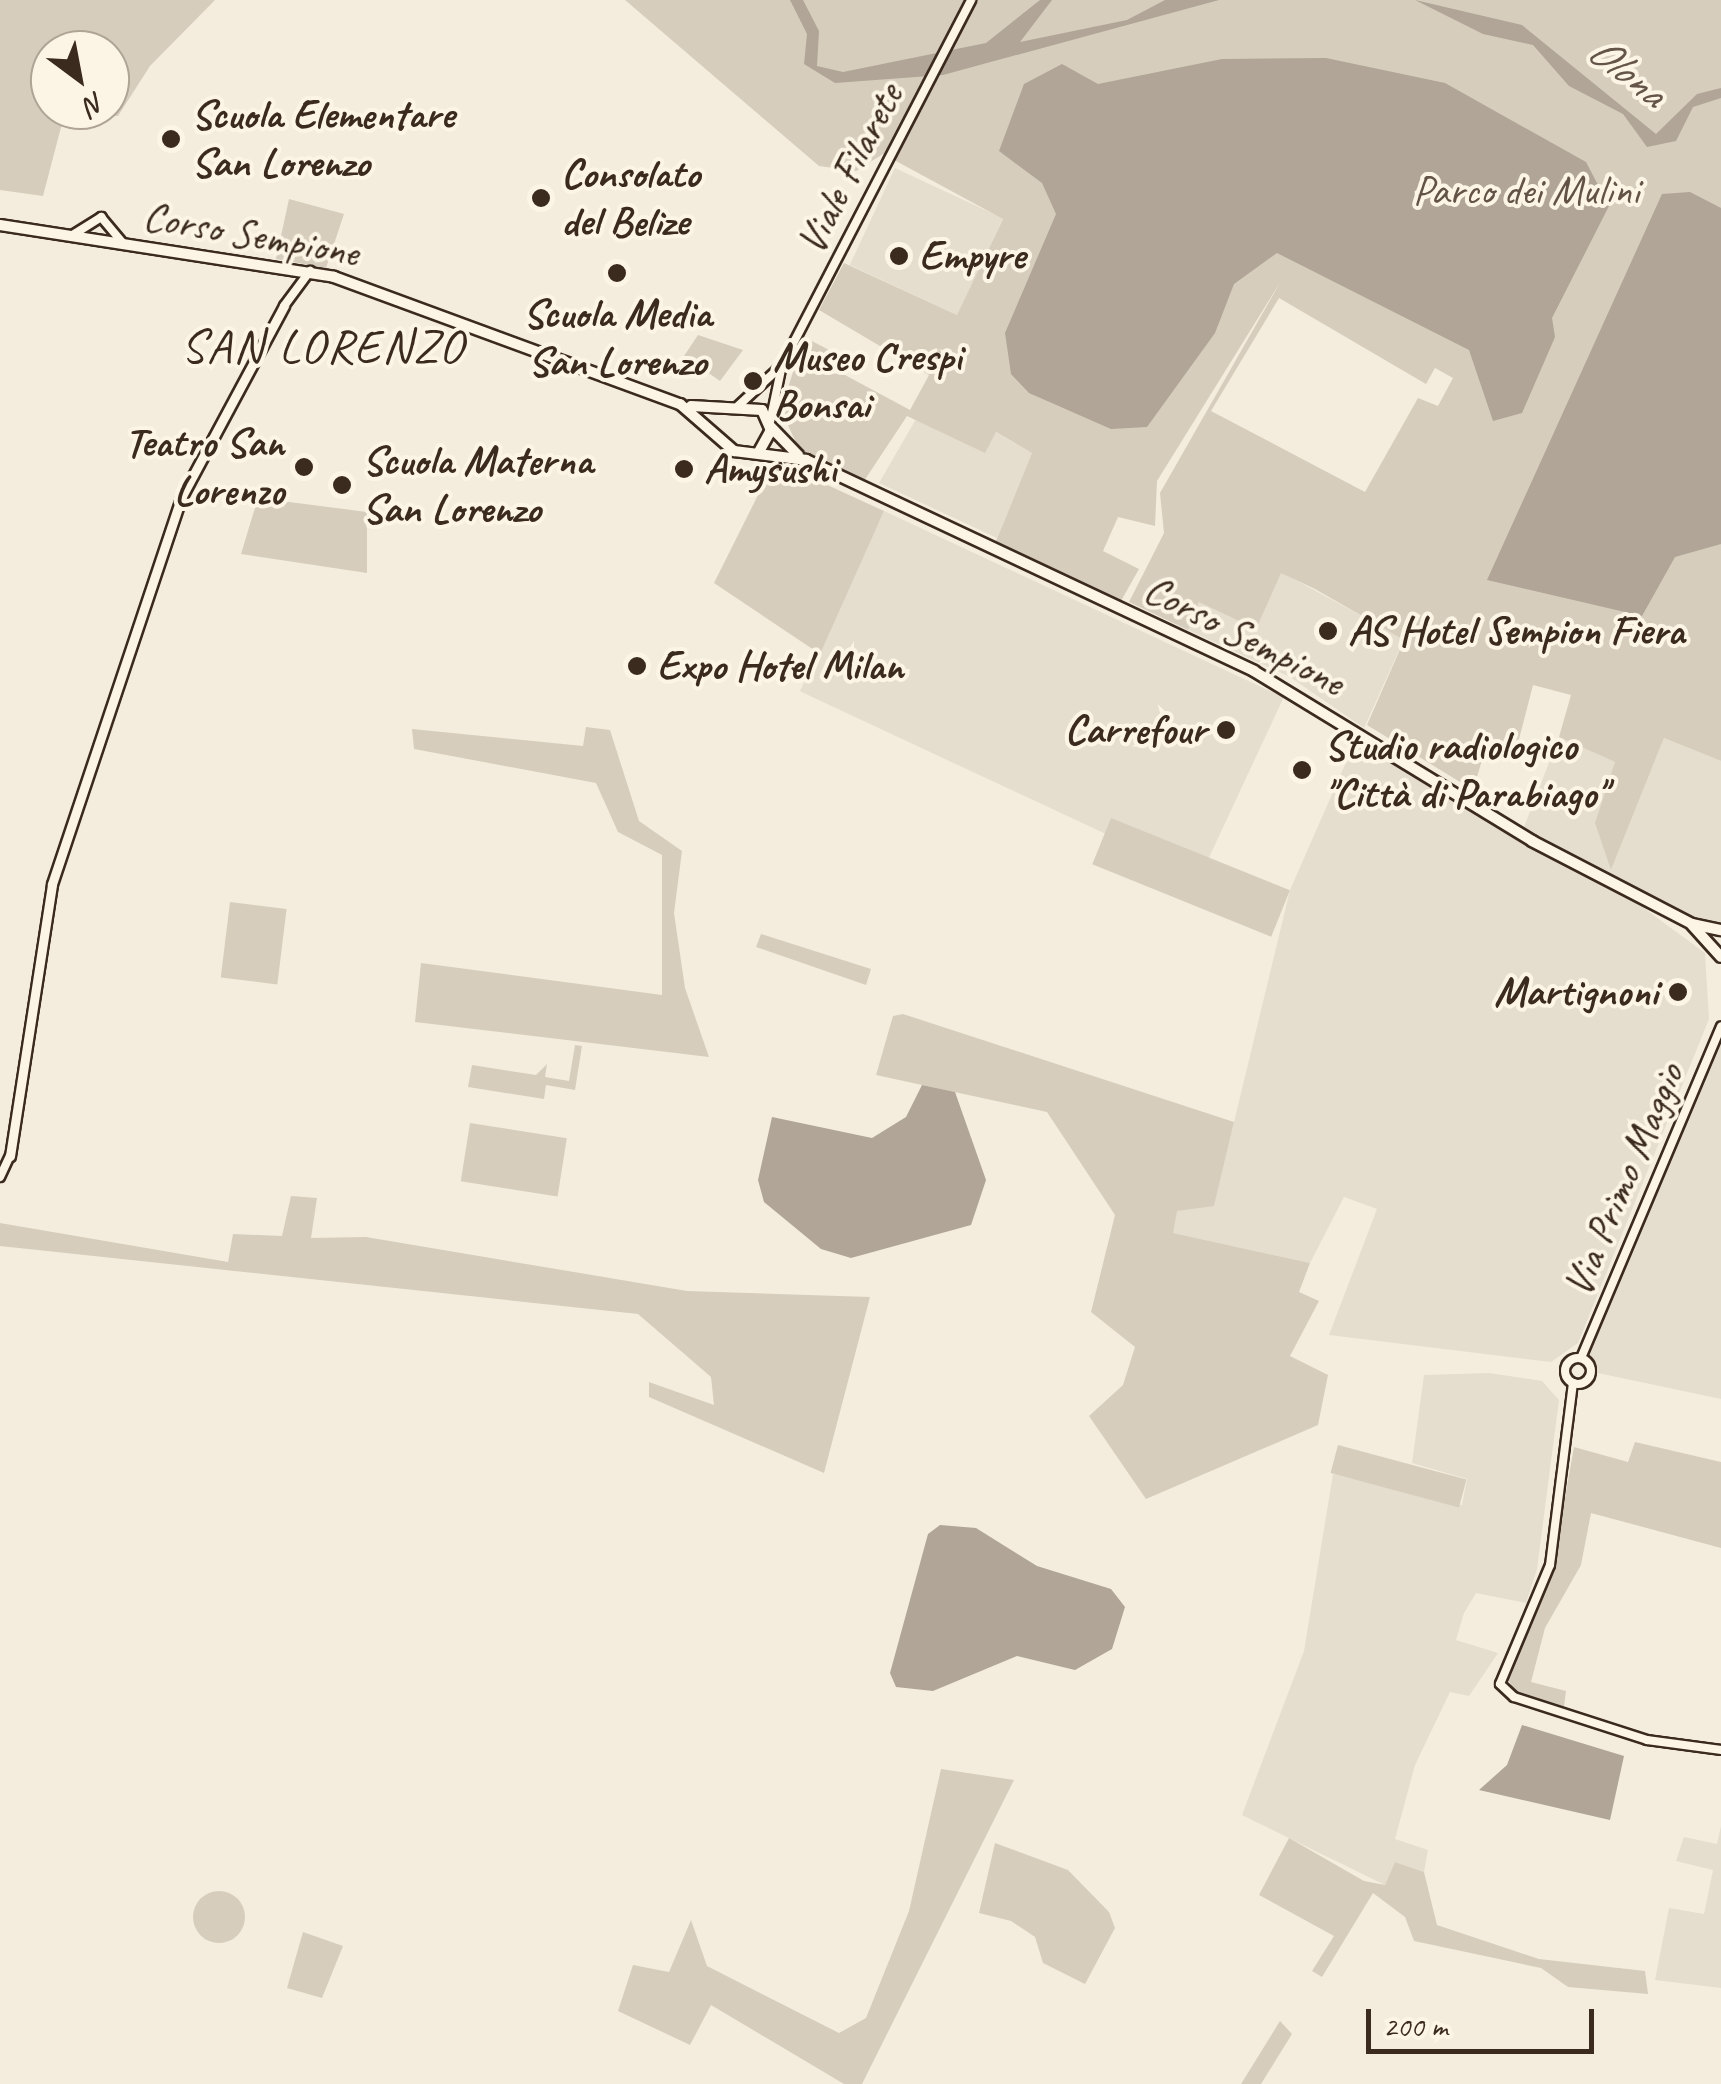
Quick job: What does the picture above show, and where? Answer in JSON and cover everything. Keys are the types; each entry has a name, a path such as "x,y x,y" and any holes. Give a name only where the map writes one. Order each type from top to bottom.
{"main road":[{"name":"Corso Sempione","path":"0,225 310,270 680,404 736,407"},
{"path":"10,1156 52,884 181,498 284,306"},
{"name":"Corso Sempione","path":"680,404 723,438"},
{"path":"756,406 771,424 759,452 740,453 723,438 736,407 756,406"},
{"name":"Corso Sempione","path":"771,424 806,460"},
{"name":"Corso Sempione","path":"759,452 806,460 1254,671 1692,924 1721,930"},
{"name":"Corso Sempione","path":"1692,924 1721,957"}],"street":[{"name":"Viale Filarete","path":"771,424 782,365 971,0"},
{"path":"71,236 100,217"},
{"path":"90,240 100,217"},
{"path":"100,217 126,246"},
{"path":"90,240 92,225"},
{"path":"284,306 310,270"},
{"name":"Viale Filarete","path":"736,407 782,365"},
{"name":"Via Primo Maggio","path":"1721,1026 1581,1358 1566,1367 1573,1383 1548,1575 1499,1677 1514,1697 1647,1740 1721,1750"},
{"path":"0,1177 10,1156"},
{"name":"Via Primo Maggio","path":"1573,1383 1591,1374 1581,1358"}],"shaded area":[{"path":"790,0 803,0 819,31 817,66 843,72 986,43 1040,0 1052,0 1020,42 1127,20 1165,0 1219,0 943,75 835,83 804,64 807,34"},
{"path":"1415,0 1522,25 1656,134 1697,94 1721,88 1721,98 1693,107 1676,141 1647,147 1623,114 1569,86 1533,45 1483,34"},
{"path":"1326,58 1445,83 1586,162 1609,206 1552,318 1555,337 1522,413 1493,421 1469,350 1277,253 1234,284 1215,333 1147,427 1111,429 1029,393 1011,374 1005,333 1056,214 1042,183 999,151 1024,84 1062,64 1098,84 1222,59"},
{"path":"895,168 1003,218 958,315 850,265"},
{"path":"1690,192 1721,208 1721,544 1675,557 1642,616 1487,580 1662,194"},
{"path":"916,419 984,452 995,432 1032,453 997,538 879,483"},
{"path":"884,511 1284,697 1200,878 800,691"},
{"path":"1281,572 1404,639 1364,728 1290,677 1188,630 1199,602"},
{"path":"1358,735 1607,881 1705,953 1709,1019 1578,1343 1551,1362 1329,1335 1377,1209 1344,1197 1310,1263 1172,1233 1176,1211 1214,1205 1290,890"},
{"path":"1559,737 1615,762 1599,826 1611,870 1664,738 1721,761 1721,938 1524,827"},
{"path":"1721,1037 1721,1399 1593,1372 1583,1357"},
{"path":"922,1085 955,1092 986,1180 971,1225 851,1258 821,1249 764,1202 758,1180 772,1117 872,1138 906,1117"},
{"path":"1489,1373 1542,1381 1559,1400 1537,1569 1526,1603 1476,1593 1464,1613 1456,1640 1498,1653 1469,1696 1450,1692 1415,1765 1395,1839 1428,1850 1424,1872 1395,1862 1385,1885 1242,1815 1304,1651 1333,1474 1462,1505 1467,1479 1412,1463 1424,1375"},
{"path":"940,1525 976,1528 1037,1566 1111,1589 1125,1607 1112,1649 1075,1670 1017,1656 933,1691 896,1687 890,1673 928,1534"},
{"path":"1522,1725 1624,1756 1610,1820 1479,1790 1507,1765"},
{"path":"1721,1826 1721,1988 1655,1980 1669,1908 1704,1914 1713,1870 1676,1861 1684,1837 1717,1844"}],"green space":[{"path":"0,0 215,0 150,66 130,97 130,30 30,30 30,130 60,130 43,196 0,190"},
{"name":"Parco dei Mulini","path":"625,0 1721,0 1721,761 1664,738 1611,870 1595,823 1615,762 1559,737 1571,695 1533,685 1517,747 1489,737 1473,790 1367,725 1404,640 1315,589 1281,573 1256,629 1199,602 1188,630 1129,602 1164,533 1160,493 1281,281 1157,481 1155,526 1118,517 1103,551 1139,569 1121,601 996,541 1032,453 996,432 985,453 907,416 864,481 799,449 781,410 804,337 835,353 845,375 910,410 929,375 819,310 844,263 957,315 1003,219 883,154 856,171 819,166","holes":["1279,298 1426,384 1435,368 1453,378 1438,406 1418,398 1365,492 1211,411"]},
{"path":"289,199 344,214 326,268 276,259"},
{"path":"698,335 743,350 720,381 684,356"},
{"path":"775,461 884,511 820,654 714,583"},
{"path":"258,498 367,512 367,573 241,554"},
{"path":"586,727 610,730 639,821 682,851 674,913 685,988 709,1057 415,1022 421,963 662,995 662,855 618,832 596,783 414,749 412,729 583,746"},
{"path":"1111,818 1290,890 1271,937 1092,864"},
{"path":"230,902 287,909 277,984 221,977"},
{"path":"761,934 871,969 866,985 756,947"},
{"path":"903,1014 1234,1122 1214,1206 1177,1211 1173,1233 1310,1263 1299,1292 1319,1301 1290,1356 1328,1375 1318,1425 1146,1499 1089,1416 1123,1385 1135,1347 1091,1312 1115,1215 1047,1112 876,1075 893,1016"},
{"path":"575,1045 582,1046 575,1090 546,1085 544,1099 468,1087 472,1065 536,1075 547,1064 545,1077 569,1081"},
{"path":"470,1123 567,1138 558,1197 461,1181"},
{"path":"291,1196 317,1198 311,1238 366,1237 687,1291 870,1297 824,1473 649,1397 649,1382 714,1405 711,1377 638,1314 0,1246 0,1223 228,1262 233,1234 282,1236"},
{"path":"1635,1442 1721,1462 1721,1548 1591,1513 1581,1565 1545,1628 1531,1682 1566,1691 1564,1707 1517,1694 1505,1675 1550,1582 1574,1447 1628,1462"},
{"path":"1338,1445 1466,1479 1459,1507 1330,1473"},
{"path":"941,1769 1014,1780 862,2084 844,2084 711,2005 690,2045 618,2011 633,1965 669,1972 691,1920 707,1966 839,2033 866,2018 909,1911"},
{"path":"1289,1838 1364,1881 1385,1885 1395,1862 1424,1872 1437,1925 1539,1959 1645,1971 1648,1994 1568,1987 1541,1968 1414,1941 1405,1917 1373,1893 1322,1977 1312,1971 1334,1936 1259,1895"},
{"path":"995,1843 1068,1870 1109,1912 1115,1928 1085,1984 1043,1963 1035,1937 1011,1921 979,1913"},
{"path":"219,1891 237,1899 245,1917 237,1935 219,1943 201,1935 193,1917 201,1899"},
{"path":"303,1932 343,1946 322,1998 287,1988"},
{"path":"1280,2021 1292,2034 1261,2084 1241,2084"}],"place":[{"name":"Scuola Elementare San Lorenzo","path":"171,139"},
{"name":"Consolato del Belize","path":"541,198"},
{"name":"Empyre","path":"899,256"},
{"name":"Scuola Media San Lorenzo","path":"617,273"},
{"name":"Museo Crespi Bonsai","path":"753,381"},
{"name":"Teatro San Lorenzo","path":"304,467"},
{"name":"Amysushi","path":"684,469"},
{"name":"Scuola Materna San Lorenzo","path":"342,485"},
{"name":"AS Hotel Sempion Fiera","path":"1328,631"},
{"name":"Expo Hotel Milan","path":"637,666"},
{"name":"Carrefour","path":"1226,730"},
{"name":"Studio radiologico \"Città di Parabiago\"","path":"1302,770"},
{"name":"Martignoni","path":"1678,992"}],"district":[{"name":"SAN LORENZO","path":"323,347"}],"water label":[{"name":"Olona","path":"1627,71"}]}
